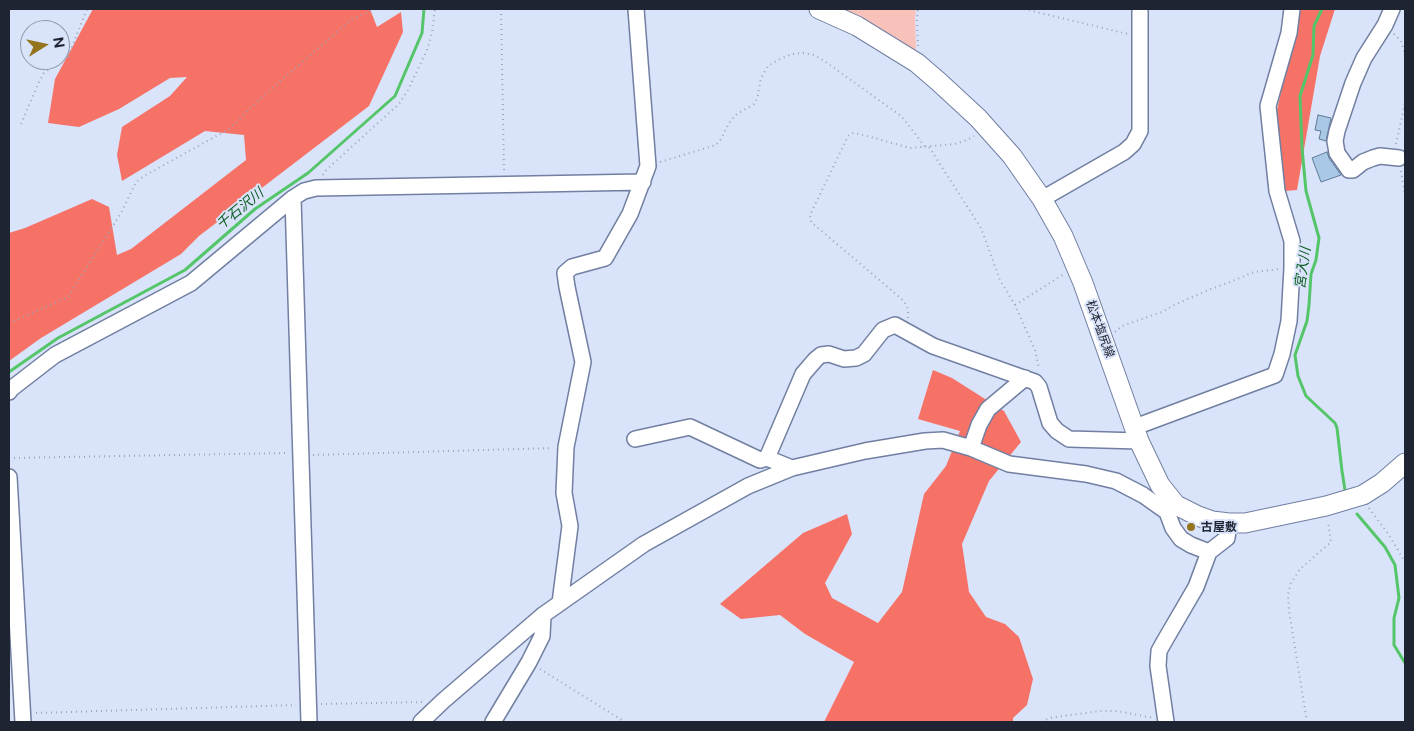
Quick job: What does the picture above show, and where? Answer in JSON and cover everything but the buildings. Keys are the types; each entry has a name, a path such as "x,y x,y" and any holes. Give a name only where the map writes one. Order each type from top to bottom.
{"main road":[{"name":"松本塩尻線","path":"819,9 857,26 917,63 986,127 1012,156 1042,199 1063,236 1076,266 1137,434 1172,509 1212,520 1245,523 1326,506 1363,494 1382,483 1405,463"}],"street":[{"path":"560,603 570,526 564,493 566,448 583,362 565,273 572,267 606,258 630,214 648,166 636,9"},
{"path":"1042,199 1124,152 1133,144 1140,131 1140,9"},
{"path":"768,458 803,374 816,359 821,355 829,354 844,359 856,358 864,354 883,330 895,325 933,346 1030,380 1039,386 1050,423 1056,431 1068,439 1137,434 1275,375 1282,354 1289,321 1292,241 1277,191 1268,106 1289,33 1292,9"},
{"path":"1392,9 1385,25 1364,58 1353,83 1335,141 1337,153 1349,170 1363,162 1380,156 1398,158"},
{"path":"9,392 10,389 55,355 191,283 293,198 304,191 316,188 642,182"},
{"path":"293,198 309,722"},
{"path":"970,448 988,409 1030,380"},
{"path":"635,439 690,427 760,460 768,458 792,468"},
{"path":"421,722 543,615 644,544 748,486 792,468 865,451 925,441 943,440 970,448 1009,464 1086,474 1116,482 1172,509 1173,528 1181,539 1209,552"},
{"path":"9,477 23,718"},
{"path":"1166,721 1158,666 1159,651 1196,587 1209,552 1227,538 1229,523"},
{"path":"493,722 529,662 542,636 543,615"}],"path":[{"path":"22,124 44,73 68,57 87,9"},
{"path":"9,323 68,297 121,213 136,182 229,129 262,97 352,19 376,9"},
{"path":"316,188 325,171 399,104 408,90 427,50 432,33 434,9"},
{"path":"501,9 504,184"},
{"path":"917,63 918,9"},
{"path":"1024,9 1140,37"},
{"path":"1385,25 1401,41 1405,54"},
{"path":"648,166 716,145 721,140 729,123 737,114 754,104 757,99 761,78 768,66 792,54 803,53 814,55 822,60 901,116 925,147"},
{"path":"904,330 908,309 904,301 811,222 810,215 848,136 852,133 910,148 955,144 967,140 986,127"},
{"path":"929,147 981,228 1000,280 1015,305 1035,350 1039,373 1030,380"},
{"path":"1015,305 1076,266"},
{"path":"1104,342 1122,326 1162,312 1174,305 1254,272 1292,268"},
{"path":"9,458 566,448"},
{"path":"1363,494 1369,508 1389,535 1405,562"},
{"path":"1307,722 1289,611 1288,594 1291,583 1300,569 1331,542 1326,506"},
{"path":"529,662 625,722"},
{"path":"23,718 443,701"},
{"path":"1042,722 1049,718 1100,710 1117,711 1166,721"}],"shaded area":[{"path":"93,9 370,9 377,27 401,12 403,32 369,106 199,236 181,254 41,338 9,361 9,233 92,199 109,207 117,255 131,249 246,160 244,135 205,131 122,181 117,155 122,127 170,96 187,77 170,78 119,109 79,127 48,123 55,79 60,70 70,70 70,51"},
{"path":"834,9 916,9 916,49 912,52"},
{"path":"1299,9 1335,9 1320,56 1297,190 1285,191 1277,110"},
{"path":"933,370 952,378 1004,411 1021,442 989,481 962,544 969,592 986,617 1005,624 1019,637 1033,679 1027,705 1013,718 1013,722 824,722 854,662 805,634 780,615 741,619 720,604 803,533 847,514 852,534 825,583 832,598 878,623 902,592 924,494 946,466 960,431 918,419"}],"waterway":[{"name":"千石沢川","path":"9,372 58,338 185,270 255,209 308,173 395,96 422,33 424,9"},
{"name":"宮入川","path":"1322,9 1314,26 1313,55 1300,96 1306,191 1319,238 1316,260 1311,274 1307,321 1295,355 1298,376 1306,396 1335,423 1337,428 1345,490"},
{"name":"宮入川","path":"1357,514 1385,547 1395,565 1399,598 1394,618 1394,645 1405,663"}],"place":[{"name":"古屋敷","path":"1191,527"}]}
